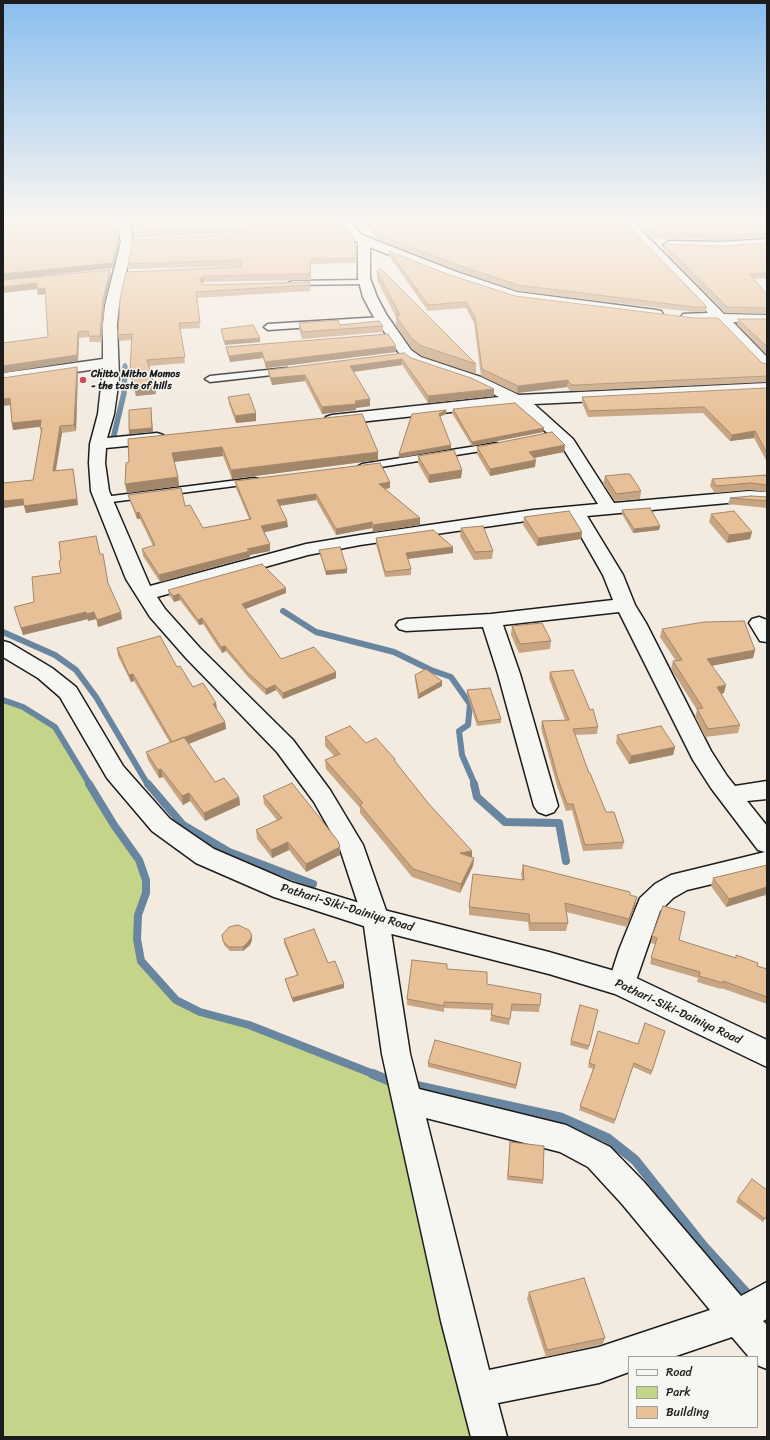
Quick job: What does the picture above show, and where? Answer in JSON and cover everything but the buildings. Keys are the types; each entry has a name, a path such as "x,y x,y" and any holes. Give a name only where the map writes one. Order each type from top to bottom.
{"street":[{"path":"117,287 112,305 110,324 110,385 98,444 97,463 100,492 144,594 157,613 188,648 284,746 322,796 351,845 376,919 396,1054 458,1321 489,1437"},
{"path":"367,287 370,297 401,356 476,380 525,404 567,442 609,508"},
{"path":"489,287 516,296 674,316 721,319 767,319"},
{"path":"690,287 767,364"},
{"path":"3,378 111,362"},
{"path":"317,422 518,400 767,388"},
{"path":"98,444 169,437"},
{"path":"144,594 306,550 360,540 533,515 749,496 767,497"},
{"path":"575,511 613,575 625,605 636,623 701,754 767,843"},
{"path":"406,625 491,620 625,605"},
{"path":"491,620 509,674 546,806"},
{"name":"Pathari-Siki-Dainiya Road","path":"3,648 45,673 68,692 115,772 161,826 205,856 283,890 376,919 549,963 622,984 767,1054"},
{"path":"730,795 767,790"},
{"path":"622,984 632,950 649,905 664,891 680,882 767,861"},
{"path":"407,1100 566,1139 599,1157 633,1192 767,1352"},
{"path":"476,1390 599,1364 738,1318 767,1299"}],"lane":[{"path":"268,327 382,320"},
{"path":"210,379 296,370"},
{"path":"542,436 558,433"},
{"path":"348,469 503,444"},
{"path":"104,500 266,480"}],"green space":[{"path":"3,700 23,707 55,727 114,825 139,860 146,880 146,893 138,915 137,939 141,961 176,1000 200,1012 249,1025 390,1081 489,1437 3,1437"}],"waterway":[{"path":"113,439 124,393 125,367"},
{"path":"283,611 316,632 394,652 431,670 451,677 470,704 468,725 459,731 462,755 475,785"},
{"path":"3,632 55,655 76,670 96,697 148,785"},
{"path":"3,700 23,707 55,727 90,785"},
{"path":"89,784 114,825 139,860 146,880 146,893 138,915 137,939 141,961 176,1000 200,1012 249,1025 376,1075"},
{"path":"148,784 183,825 229,852 313,884"},
{"path":"474,784 477,797 505,822 559,823 566,861"},
{"path":"373,1074 390,1081"},
{"path":"412,1085 562,1118 607,1138 635,1160 705,1248 748,1295"}],"place":[{"name":"Chitto Mitho Momos - the taste of hills","path":"83,380"}]}
